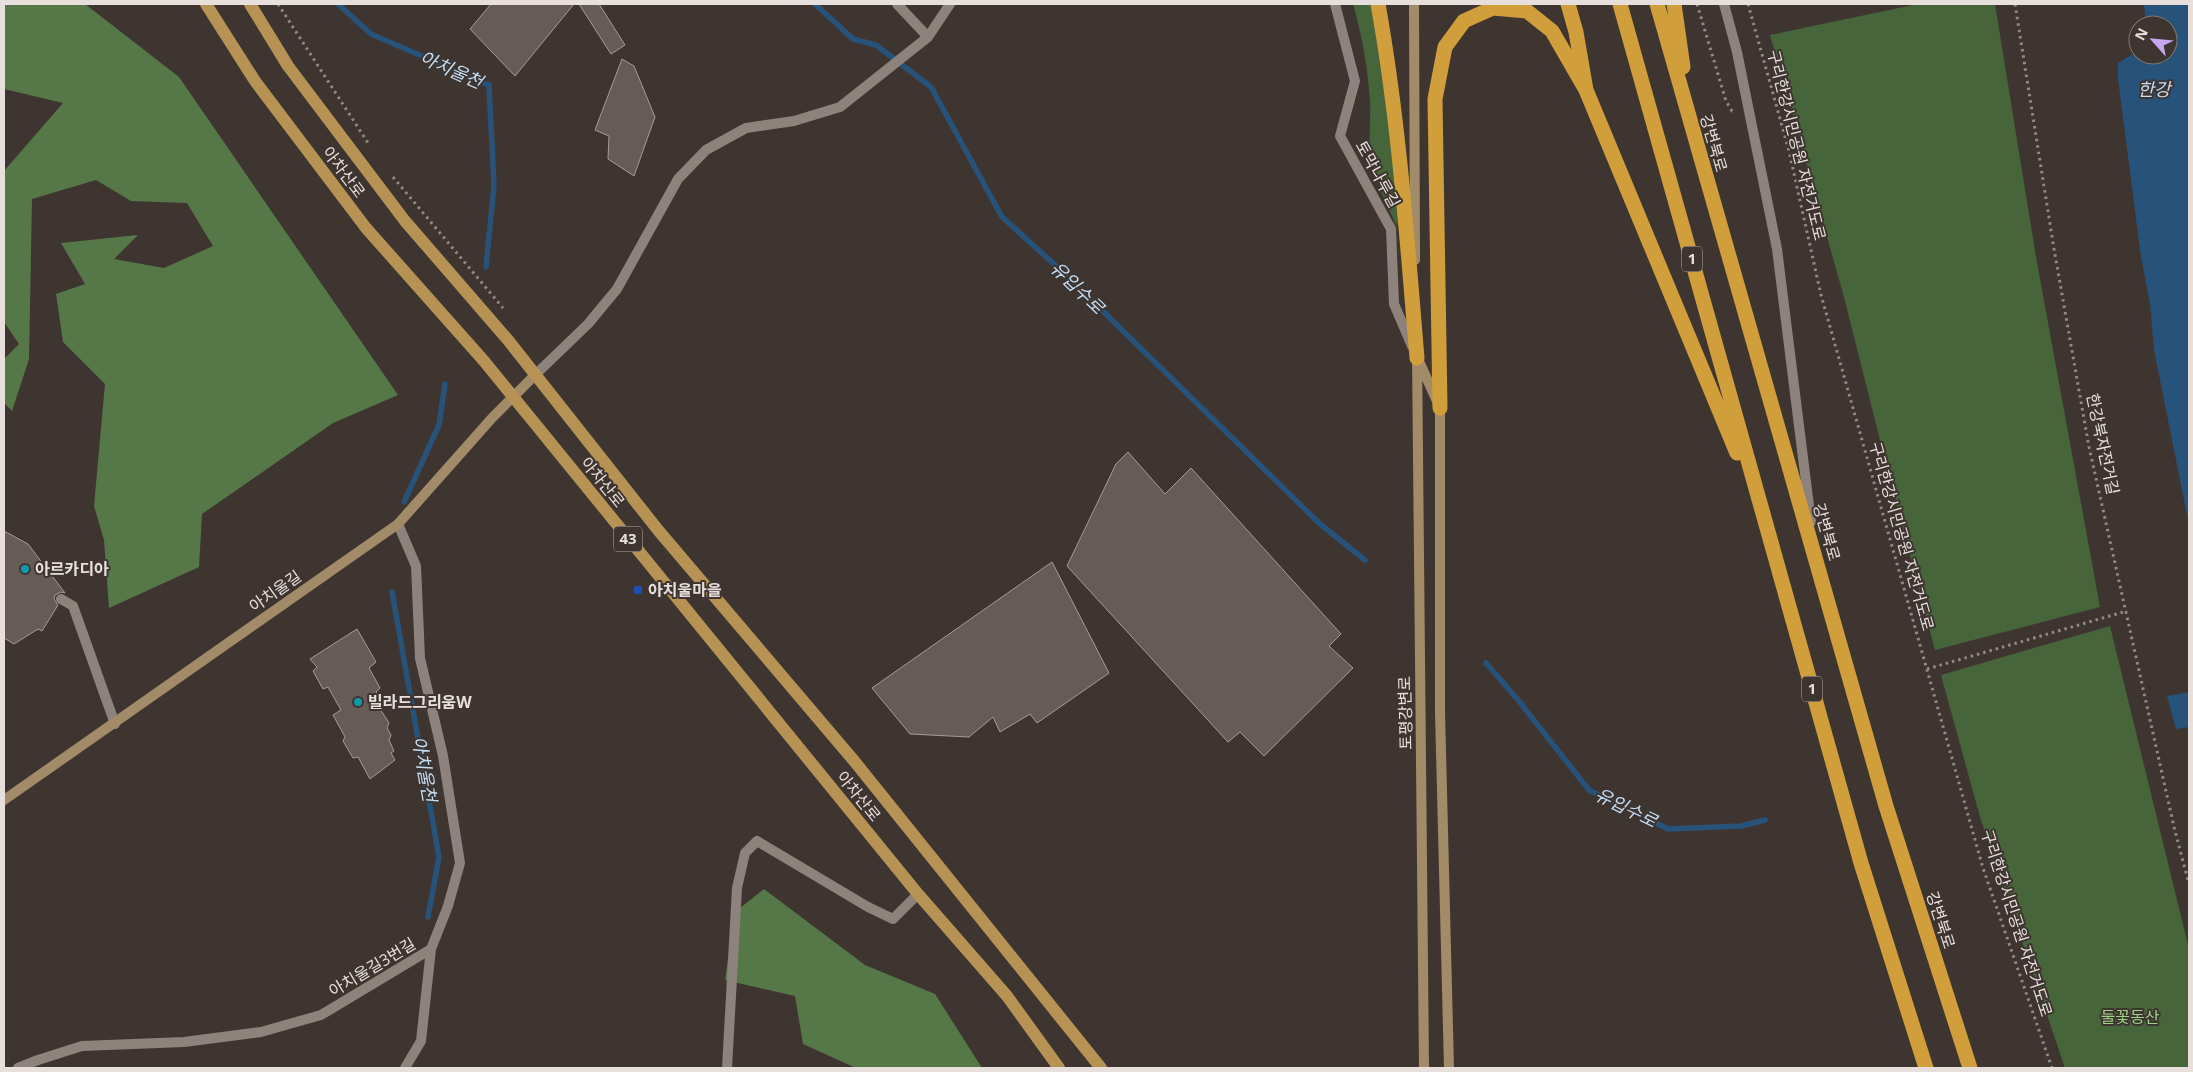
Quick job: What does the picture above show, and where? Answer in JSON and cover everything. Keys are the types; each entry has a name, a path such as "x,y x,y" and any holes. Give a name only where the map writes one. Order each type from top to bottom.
{"highway":[{"path":"1378,4 1390,72 1402,172 1417,358"},
{"path":"1561,4 1576,32"},
{"path":"1568,4 1576,32 1586,90"},
{"name":"1","path":"1620,4 1861,863 1926,1068"},
{"name":"강변북로","path":"1657,4 1886,806 1970,1068"},
{"path":"1674,4 1692,128"},
{"path":"1440,408 1436,99 1445,47 1464,21 1493,8 1527,11 1552,31 1586,90 1762,514"}],"main road":[{"name":"아차산로","path":"206,4 255,80 366,228 484,361 918,894 1007,996 1058,1068"},
{"name":"아차산로","path":"250,4 288,66 405,221 508,340 658,530 856,762 1101,1068"}],"street":[{"path":"897,4 926,39"},
{"path":"535,375 588,324 616,289 678,179 706,150 746,128 794,121 840,107 926,39 950,4"},
{"name":"토막나루길","path":"1335,4 1355,80 1340,136 1391,228 1394,304 1417,358"},
{"name":"토평강변로","path":"1414,4 1424,1068"},
{"path":"1724,4 1737,52 1777,249 1813,545"},
{"path":"1417,358 1440,408 1440,712 1449,1068"},
{"name":"아치울길","path":"6,796 115,724 218,649 398,524 492,418 535,375"},
{"name":"아치울길3번길","path":"18,1068 82,1046 184,1042 261,1032 304,1020 321,1015 431,949 448,906 460,863 443,756 420,658 416,566 398,524"},
{"path":"61,599 73,606 115,724"},
{"path":"727,1068 737,888 745,853 757,841 868,907 893,919 918,894"},
{"path":"405,1068 421,1042 431,949"}],"path":[{"path":"1697,4 1726,101 1732,111 1738,110 1738,102"},
{"name":"구리한강시민공원 자전거도로","path":"1748,4 1789,151 1821,294 1983,868 2052,1068"},
{"name":"한강북자전거길","path":"2015,4 2054,250 2087,438 2189,884"},
{"path":"1927,669 2127,612"}],"green space":[{"path":"4,4 85,4 179,77 398,395 333,423 202,514 199,567 109,608 104,540 94,506 105,384 63,342 56,294 85,284 61,243 138,235 114,259 164,268 213,246 187,203 131,201 96,180 32,199 29,359 12,411 4,403 4,359 19,344 4,322 4,171 63,103 4,89"},
{"path":"1353,4 1372,4 1388,95 1399,211 1397,227 1379,185 1371,159 1368,77 1362,40"},
{"path":"1918,4 1995,4 2036,257 2100,607 1935,650 1844,297 1770,35"},
{"name":"둘꽃동산","path":"2110,626 2189,949 2189,1068 2065,1068 1980,817 1941,675"},
{"path":"764,889 865,965 935,994 982,1068 856,1068 803,1044 795,996 725,980 735,912"}],"water":[{"name":"한강","path":"2144,4 2189,4 2189,525 2154,350 2150,304 2141,257 2118,79 2118,63 2128,57 2128,65 2178,65 2178,15 2145,15"},
{"path":"2189,692 2189,727 2176,729 2167,696"}],"building":[{"path":"491,4 574,4 515,76 470,29"},
{"path":"579,4 599,4 625,45 611,54"},
{"path":"622,59 634,66 655,117 634,176 608,159 609,136 595,130"},
{"path":"1128,452 1165,494 1191,468 1341,634 1329,646 1353,668 1264,756 1240,732 1228,742 1067,566 1116,464"},
{"name":"아르카디아","path":"4,531 28,544 65,593 61,592 55,595 54,599 58,605 42,631 38,629 14,644 4,638"},
{"path":"1052,562 1109,673 1037,723 1030,714 1000,732 993,717 969,737 910,734 872,688"},
{"name":"빌라드그리움W","path":"357,629 376,662 369,668 380,688 376,692 382,700 377,704 389,723 387,728 391,735 389,740 394,751 391,753 395,760 370,779 358,757 353,758 343,741 345,737 333,715 341,710 328,687 323,689 313,671 317,667 310,659"}],"waterway":[{"name":"아치울천","path":"338,4 371,34 489,85 494,185 486,267"},
{"name":"유입수로","path":"815,4 853,39 876,45 931,87 1002,217 1065,274 1319,523 1365,560"},
{"name":"아치울천","path":"404,502 439,425 445,384"},
{"name":"아치울천","path":"392,592 439,857 428,917"},
{"name":"유입수로","path":"1486,663 1518,700 1589,790 1668,829 1741,826 1765,820"}],"place":[{"name":"아르카디아","path":"25,569"},
{"name":"아치울마을","path":"638,590"},
{"name":"빌라드그리움W","path":"358,702"}]}
